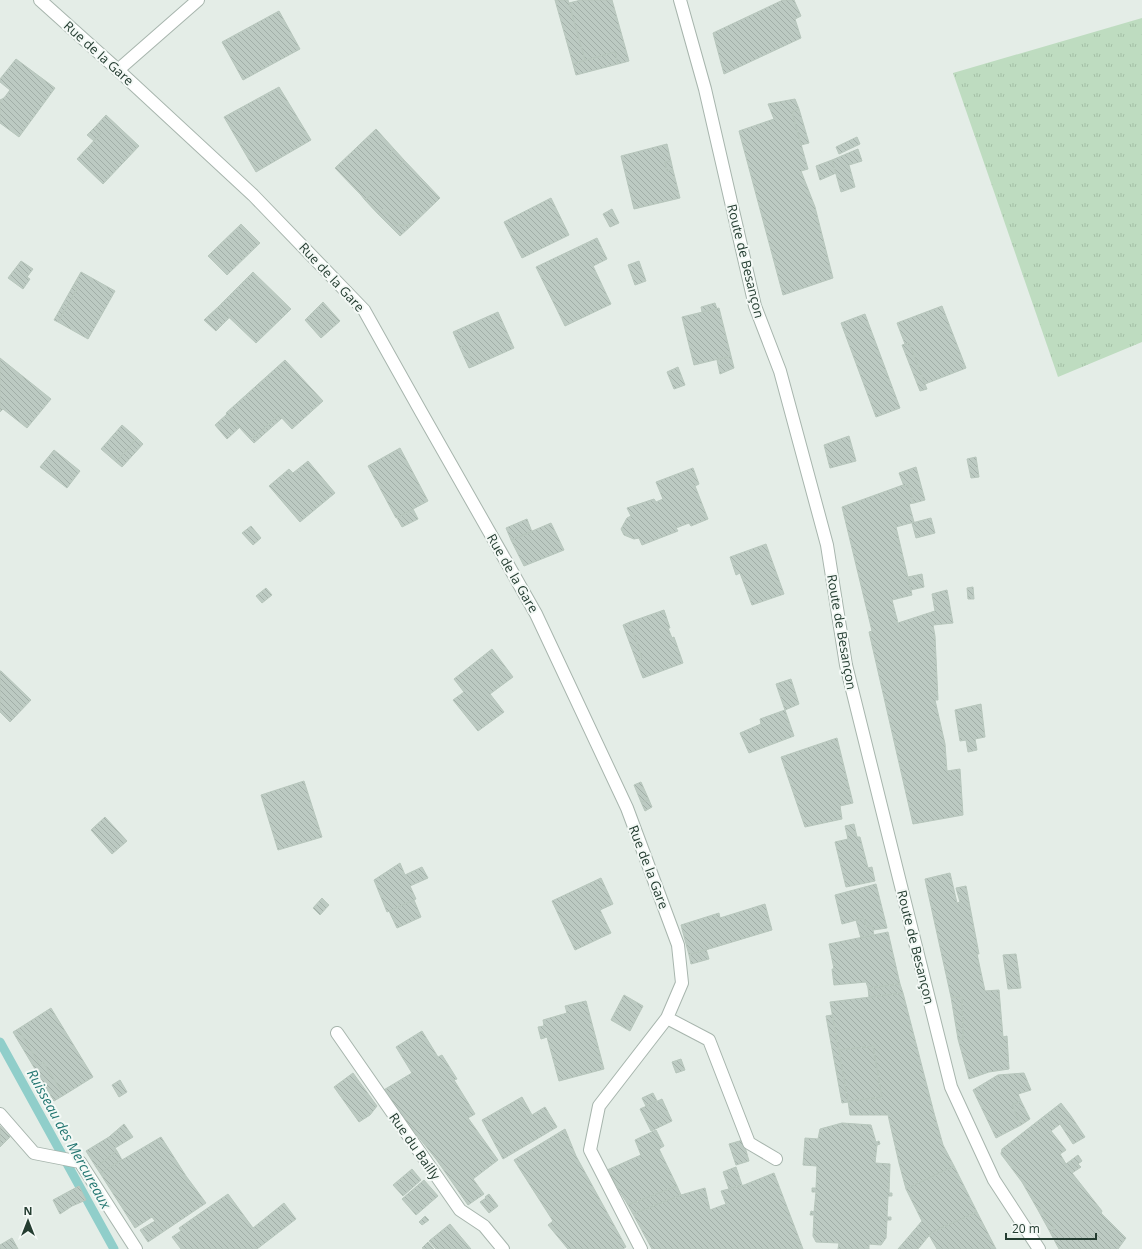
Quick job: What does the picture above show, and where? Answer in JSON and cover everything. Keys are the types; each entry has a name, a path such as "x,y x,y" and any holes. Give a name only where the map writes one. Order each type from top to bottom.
{"street":[{"name":"Rue de la Gare","path":"40,0 253,195 364,310 536,614 627,808 678,945 682,982 667,1018 599,1106 590,1150 641,1249"},
{"path":"118,70 198,0"},
{"name":"Route de Besançon","path":"680,0 705,90 755,306 780,371 827,546 846,665 952,1087 994,1180 1039,1249"},
{"path":"667,1018 709,1040 749,1144 776,1159"},
{"name":"Rue du Bailly","path":"337,1033 460,1210 484,1226 503,1249"},
{"path":"0,1114 34,1153 80,1162 136,1249"}],"green space":[{"path":"1142,18 1142,342 1058,377 953,73"}],"building":[{"path":"555,0 568,0 585,60 573,64"},
{"path":"581,0 612,0 629,61 618,64 615,52 585,60 569,3"},
{"path":"783,0 794,0 801,16 795,19 801,38 724,74 713,33"},
{"path":"279,11 300,49 243,80 222,42"},
{"path":"615,52 618,64 576,75 573,64"},
{"path":"16,59 55,88 19,137 0,123 0,100 4,98 10,90 0,82 0,79"},
{"path":"279,87 311,140 256,172 224,117"},
{"path":"795,99 799,109 792,112 808,169 801,171 815,207 833,278 783,295 739,131 774,119 768,104"},
{"path":"799,109 809,143 801,145 792,112"},
{"path":"106,115 139,146 103,184 77,159 101,133 95,127"},
{"path":"95,127 101,133 94,141 87,135"},
{"path":"376,129 394,149 389,154 400,165 404,160 440,198 412,225 397,225 383,209 378,214 365,200 370,196 365,191 361,195 335,168"},
{"path":"857,137 860,144 839,154 836,147"},
{"path":"667,144 671,161 665,162 667,171 673,170 680,198 634,209 621,156"},
{"path":"394,149 404,160 400,165 389,154"},
{"path":"858,149 862,161 849,165 855,187 841,192 832,160"},
{"path":"832,160 836,173 820,180 816,166"},
{"path":"671,161 673,170 667,171 665,162"},
{"path":"365,191 370,196 365,200 361,195"},
{"path":"551,198 569,235 522,258 504,222"},
{"path":"383,209 397,225 412,225 400,236 378,214"},
{"path":"612,209 619,223 610,227 603,214"},
{"path":"241,224 260,243 227,275 208,256"},
{"path":"597,238 607,259 593,266 611,304 565,326 536,267"},
{"path":"21,261 33,269 27,277 30,279 23,289 8,278"},
{"path":"639,261 646,281 635,285 628,265"},
{"path":"81,272 115,291 88,339 58,322 77,289 73,286"},
{"path":"253,272 291,309 256,343 218,307"},
{"path":"73,286 77,289 58,322 54,320"},
{"path":"323,302 340,321 321,338 305,320"},
{"path":"715,303 717,309 702,312 701,307"},
{"path":"942,306 966,368 925,384 909,343 905,344 897,323"},
{"path":"218,307 229,318 216,331 204,320"},
{"path":"719,308 731,356 694,365 682,317"},
{"path":"498,312 514,348 474,366 465,346 460,348 453,332"},
{"path":"865,314 900,408 876,417 841,323"},
{"path":"909,343 927,389 920,391 902,345"},
{"path":"465,346 474,366 469,368 460,348"},
{"path":"731,356 734,368 720,374 717,360"},
{"path":"0,358 51,399 27,428 3,409 0,412"},
{"path":"285,360 323,401 292,429 279,415 251,440 226,413"},
{"path":"678,367 685,385 674,389 667,372"},
{"path":"227,414 240,427 227,439 215,425"},
{"path":"279,415 282,418 254,443 251,440"},
{"path":"122,425 137,438 116,462 101,449"},
{"path":"849,436 856,461 830,468 824,445"},
{"path":"137,438 143,444 122,467 116,462"},
{"path":"400,448 428,501 396,518 368,466"},
{"path":"54,450 80,471 67,488 40,467"},
{"path":"976,457 979,477 971,478 967,459"},
{"path":"308,461 335,493 300,522 269,486 289,469 293,473"},
{"path":"916,467 925,500 914,503 908,485 904,486 899,473"},
{"path":"693,468 699,484 695,486 708,519 691,526 689,523 676,528 678,531 642,545 639,538 634,539 624,535 621,529 627,518 631,516 627,508 654,499 656,502 663,499 656,482"},
{"path":"903,485 908,485 914,503 909,504 914,522 896,527 912,595 892,600 898,623 935,611 932,594 947,590 953,623 933,625 935,636 938,700 935,700 945,744 947,771 960,769 963,815 913,824 869,632 872,631 842,507"},
{"path":"413,509 418,519 402,527 397,518"},
{"path":"931,518 935,533 916,538 912,523"},
{"path":"527,519 532,532 511,540 506,528"},
{"path":"551,523 564,550 524,566 511,540"},
{"path":"251,526 261,538 253,545 242,533"},
{"path":"766,544 784,594 752,605 740,573 736,575 730,557"},
{"path":"922,574 924,587 911,590 908,577"},
{"path":"973,587 974,599 968,599 967,588"},
{"path":"266,588 272,595 262,603 256,596"},
{"path":"664,610 670,628 668,628 672,638 674,637 683,663 643,678 636,660 642,658 630,622"},
{"path":"630,622 642,658 636,660 623,625"},
{"path":"492,649 513,677 490,694 504,712 478,731 453,700 464,692 454,679"},
{"path":"0,671 31,700 10,722 0,712"},
{"path":"791,679 799,704 785,710 776,684"},
{"path":"981,704 985,737 975,739 977,750 968,752 966,740 960,741 955,710"},
{"path":"785,710 794,736 749,753 740,733 761,724 760,719"},
{"path":"837,738 853,803 840,806 842,819 805,827 781,757"},
{"path":"304,781 322,837 278,850 261,795"},
{"path":"641,782 649,800 641,802 634,785"},
{"path":"649,800 652,807 645,811 641,802"},
{"path":"105,817 127,841 112,854 91,830"},
{"path":"854,824 857,837 860,837 868,868 872,867 875,881 846,887 835,842 848,839 845,826"},
{"path":"400,863 405,875 422,867 428,878 410,886 416,899 387,912 374,880"},
{"path":"950,873 957,903 960,902 956,888 966,886 979,954 977,954 985,991 999,990 1003,1037 1007,1036 1009,1069 989,1072 969,1079 958,1039 963,1039 962,997 951,997 925,879"},
{"path":"601,878 613,904 600,910 611,933 575,950 552,901"},
{"path":"876,884 887,928 873,930 872,926 866,926 864,918 842,924 835,895"},
{"path":"322,898 329,905 320,915 313,908"},
{"path":"414,900 421,917 397,928 389,911"},
{"path":"765,904 772,930 689,955 681,925 719,913 720,918"},
{"path":"864,918 866,926 872,926 874,935 861,938 856,920"},
{"path":"888,932 900,984 868,988 866,982 834,985 832,969 834,969 829,944"},
{"path":"706,949 709,959 691,964 689,955"},
{"path":"1016,954 1021,988 1008,989 1003,955"},
{"path":"900,984 903,993 869,997 868,988"},
{"path":"903,993 943,1145 954,1166 906,1189 888,1115 850,1115 848,1101 882,1097 873,1046 839,1050 830,1002"},
{"path":"624,995 643,1006 630,1031 611,1020"},
{"path":"951,997 962,997 963,1039 958,1039"},
{"path":"586,1001 604,1069 559,1081 547,1037 541,1039 538,1027 544,1026 543,1020 567,1013 565,1006"},
{"path":"51,1008 93,1077 64,1095 43,1062 40,1065 18,1029"},
{"path":"832,1015 848,1101 842,1103 826,1016"},
{"path":"18,1029 40,1065 43,1062 64,1095 54,1101 13,1032"},
{"path":"422,1031 438,1057 442,1055 457,1079 454,1080 475,1114 468,1118 498,1160 473,1179 484,1194 468,1205 436,1159 382,1091 412,1073 396,1047"},
{"path":"873,1046 882,1097 848,1101 839,1050"},
{"path":"681,1059 685,1070 676,1073 672,1062"},
{"path":"353,1073 377,1106 370,1115 359,1122 334,1087"},
{"path":"1024,1073 1031,1090 1018,1094 1021,1101 1012,1105 1021,1125 996,1138 973,1090 998,1075"},
{"path":"120,1080 127,1092 119,1097 112,1085"},
{"path":"653,1093 657,1101 646,1106 642,1098"},
{"path":"522,1097 532,1115 545,1107 557,1127 503,1159 482,1120"},
{"path":"662,1099 672,1121 651,1131 640,1109"},
{"path":"1021,1101 1030,1119 1021,1125 1012,1105"},
{"path":"1061,1103 1085,1137 1073,1144 1060,1124 1051,1131 1066,1150 1060,1154 1066,1164 1078,1155 1082,1161 1078,1164 1081,1167 1072,1173 1102,1211 1101,1213 1126,1238 1118,1249 1059,1249 1050,1232 1055,1229 1041,1209 1038,1210 1022,1182 1001,1154 1002,1149"},
{"path":"842,1123 871,1125 876,1142 879,1141 880,1144 877,1145 875,1163 890,1164 889,1193 892,1193 892,1196 888,1196 887,1217 891,1217 891,1220 887,1220 886,1238 881,1245 869,1244 869,1249 838,1249 839,1243 816,1242 813,1236 814,1215 810,1215 811,1211 814,1212 816,1192 812,1192 812,1188 816,1188 817,1166 803,1165 805,1138 818,1139 820,1129"},
{"path":"124,1124 133,1137 115,1148 117,1151 96,1167 86,1151 109,1137"},
{"path":"0,1126 10,1137 0,1147"},
{"path":"565,1129 576,1156 626,1247 623,1249 568,1249 548,1225 553,1221 514,1160"},
{"path":"656,1130 664,1146 659,1149 677,1186 628,1205 607,1170 641,1155 635,1140"},
{"path":"161,1137 186,1176 206,1203 148,1242 140,1230 155,1221 152,1217 135,1228 100,1173"},
{"path":"743,1140 749,1161 736,1165 729,1144"},
{"path":"117,1151 122,1160 100,1173 96,1167"},
{"path":"954,1166 977,1212 932,1232 918,1249 898,1249 922,1221 906,1189"},
{"path":"736,1167 742,1185 729,1189 723,1172"},
{"path":"412,1169 421,1180 403,1196 393,1185"},
{"path":"774,1173 803,1249 652,1249 633,1214 681,1195 705,1188 710,1210 726,1204 721,1191 744,1185"},
{"path":"424,1180 438,1196 416,1215 402,1199"},
{"path":"79,1186 86,1200 72,1206 60,1214 53,1200"},
{"path":"677,1186 681,1195 633,1214 628,1205"},
{"path":"228,1194 253,1228 284,1203 296,1219 257,1249 181,1249 172,1237 181,1231 179,1228"},
{"path":"489,1194 498,1206 489,1213 480,1202"},
{"path":"1041,1209 1055,1229 1050,1232 1038,1210"},
{"path":"977,1212 996,1249 937,1249 929,1235 932,1232"},
{"path":"425,1216 429,1220 422,1225 419,1222"},
{"path":"450,1224 471,1249 436,1249 429,1241"},
{"path":"12,1238 18,1249 0,1249 0,1245"},
{"path":"428,1242 434,1249 422,1248"}],"waterway":[{"name":"Ruisseau des Mercureaux","path":"0,1042 114,1249"}]}
